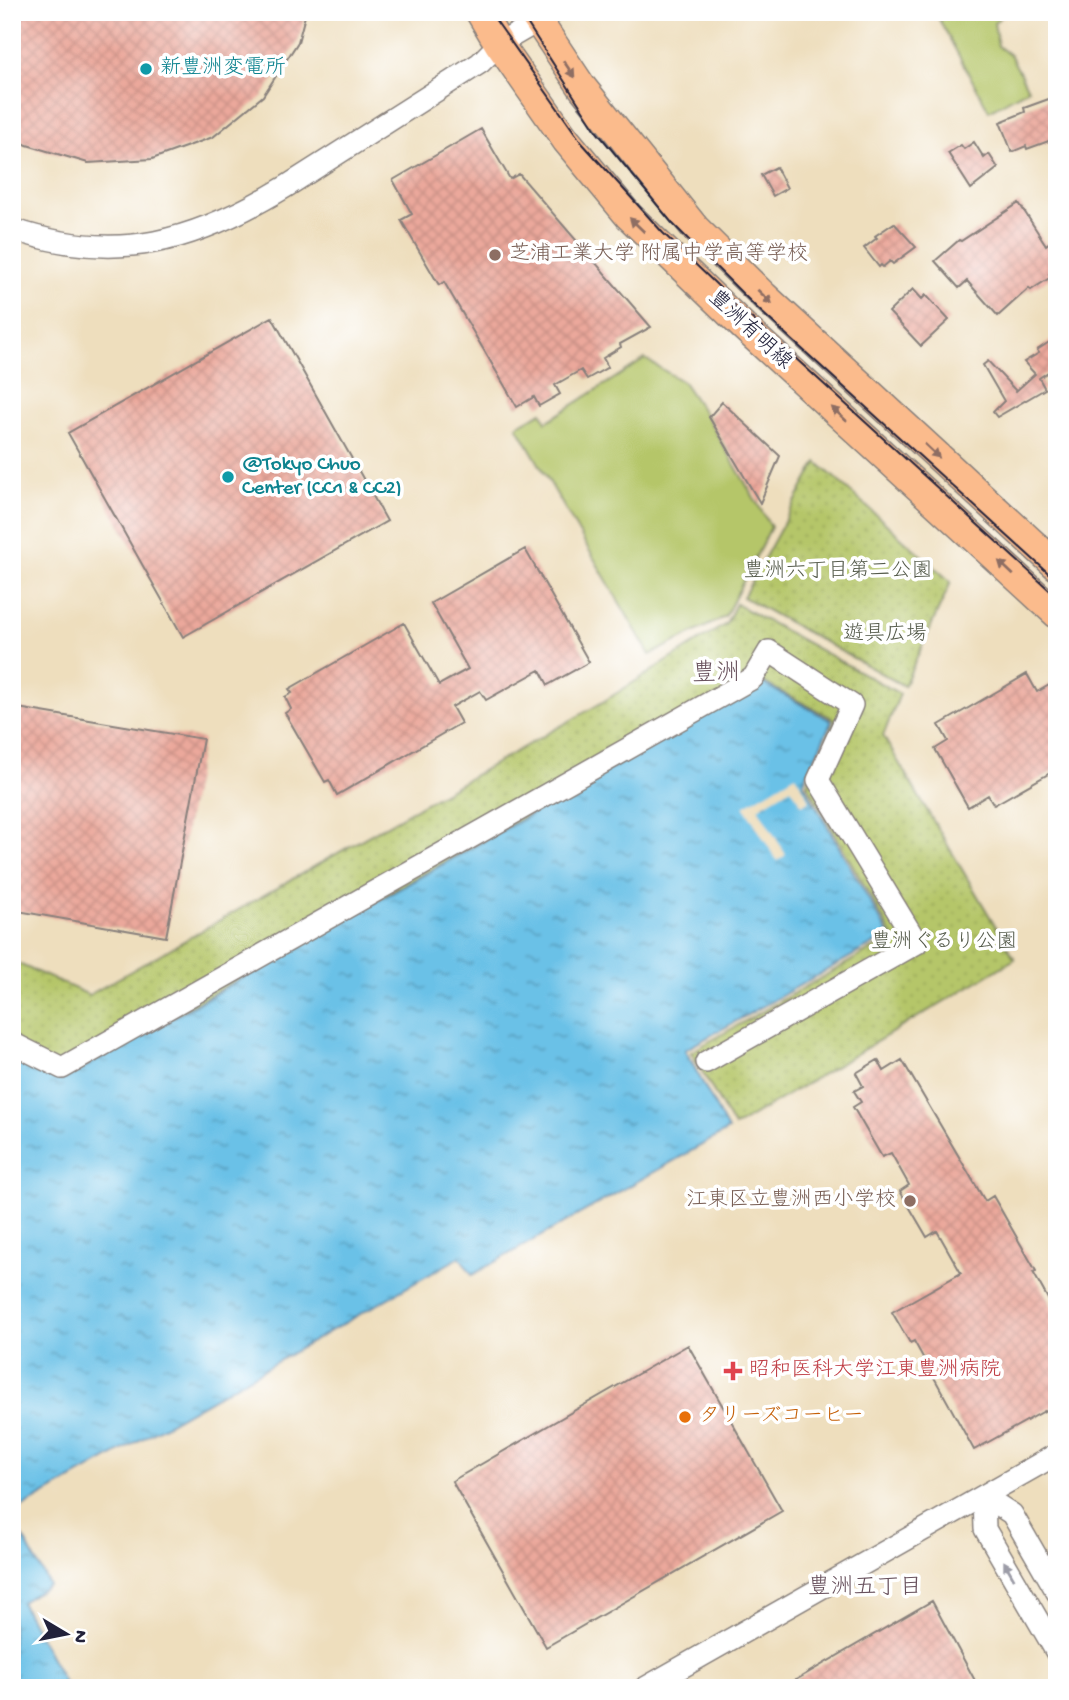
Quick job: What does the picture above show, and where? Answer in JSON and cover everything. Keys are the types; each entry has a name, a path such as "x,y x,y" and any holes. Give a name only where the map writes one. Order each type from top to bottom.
{"main road":[{"name":"豊洲有明線","path":"480,12 566,140 629,216 744,327 1057,614"},
{"name":"豊洲有明線","path":"542,16 582,87 695,228 764,296 1057,566"}],"street":[{"path":"12,229 35,237 96,247 164,241 202,230 255,205 318,167 480,62 499,44 542,16"},
{"path":"12,1043 62,1068 753,678 769,651 852,705 818,780 917,943 706,1062"},
{"path":"645,1688 1057,1454"},
{"path":"984,1496 1012,1514 1057,1592"},
{"path":"984,1496 985,1529 1057,1653"}],"green space":[{"path":"935,12 1006,12 994,23 998,46 1011,56 1028,89 989,111"},
{"path":"645,359 683,382 705,414 771,527 725,617 650,655 517,426 542,412 546,422"},
{"name":"豊洲六丁目第二公園","path":"817,462 951,582 904,686 743,597"},
{"name":"豊洲ぐるり公園","path":"736,604 900,694 883,736 1015,959 734,1127 691,1052 893,937 807,784 836,720 762,682 62,1079 12,1054 12,961 89,995 601,703 726,624"}],"water":[{"path":"762,683 832,721 803,783 889,935 685,1050 728,1130 472,1275 460,1257 12,1513 12,1057 61,1081"},
{"path":"12,1517 49,1585 21,1602 67,1688 12,1688"}],"pier":[{"path":"796,775 810,800 802,805 791,788 758,808 786,855 777,861 744,806"}],"building":[{"name":"新豊洲変電所","path":"12,12 306,12 298,42 263,96 213,137 152,159 88,163 27,145 12,136"},
{"path":"1057,96 1057,138 1012,152 1000,122 1025,112 1024,108"},
{"name":"芝浦工業大学 附属中学高等学校","path":"481,129 510,179 519,174 651,327 620,344 621,347 603,358 608,367 587,379 581,370 555,385 560,394 539,406 534,397 517,407 444,282 439,285 401,220 412,214 393,180"},
{"path":"974,142 984,158 989,154 998,168 971,189 948,153 961,145 964,149"},
{"path":"776,167 787,188 773,196 761,175"},
{"path":"1019,203 1046,245 1050,242 1057,253 1057,269 1049,274 1051,277 1031,290 1029,288 998,316 967,281 959,288 935,261 959,240"},
{"path":"894,223 916,247 893,264 890,261 879,267 864,248 877,238 875,236"},
{"path":"913,289 922,299 926,295 949,320 921,346 889,312"},
{"name":"@Tokyo Chuo Center (CC1 & CC2)","path":"272,317 387,521 183,637 68,433"},
{"path":"1057,337 1057,366 1039,378 1045,389 997,417 993,412 1004,401 983,365 988,361 1016,391 1035,374 1024,362"},
{"path":"722,402 780,456 760,503 709,417"},
{"path":"525,549 589,662 548,685 540,670 486,700 480,691 452,707 461,723 337,795 329,780 325,782 285,713 291,709 285,697 292,693 289,689 404,623 439,685 468,669 431,603"},
{"path":"1027,674 1037,692 1051,684 1057,694 1057,769 994,805 988,795 968,807 935,749 948,741 939,725"},
{"path":"12,707 203,739 166,937 12,910"},
{"path":"878,1060 884,1071 902,1060 985,1201 993,1196 1036,1271 1033,1272 1057,1315 1057,1404 974,1450 914,1341 910,1343 892,1312 961,1273 937,1231 927,1237 900,1191 909,1185 891,1153 882,1157 853,1107 861,1102 854,1091 863,1086 856,1073"},
{"path":"688,1345 782,1511 546,1647 452,1481"},
{"path":"932,1601 979,1688 782,1688"}],"tram line":[{"path":"490,12 582,143 663,233 747,314 1057,597"},
{"path":"520,12 597,132 672,223 756,307 1057,581"}],"place":[{"name":"新豊洲変電所","path":"146,69"},
{"name":"芝浦工業大学 附属中学高等学校","path":"495,255"},
{"name":"@Tokyo Chuo Center (CC1 & CC2)","path":"228,477"},
{"name":"江東区立豊洲西小学校","path":"910,1201"},
{"name":"昭和医科大学江東豊洲病院","path":"733,1371"},
{"name":"タリーズコーヒー","path":"685,1417"}],"district":[{"name":"豊洲","path":"716,674"},
{"name":"豊洲五丁目","path":"865,1588"}],"park label":[{"name":"遊具広場","path":"885,635"}]}
